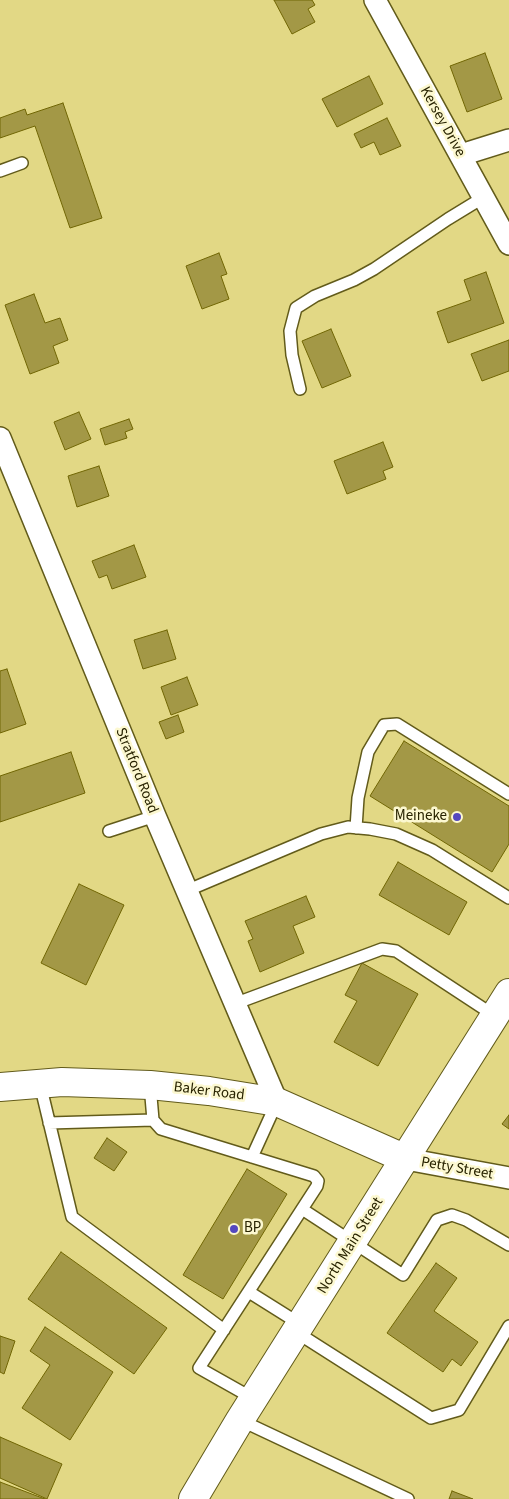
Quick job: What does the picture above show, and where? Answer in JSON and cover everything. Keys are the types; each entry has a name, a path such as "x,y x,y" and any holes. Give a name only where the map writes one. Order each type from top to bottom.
{"main road":[{"name":"North Main Street","path":"193,1499 502,1005"},
{"name":"Baker Road","path":"0,1087 62,1082 150,1085 277,1102 406,1160"}],"street":[{"name":"Kersey Drive","path":"375,0 509,244"},
{"path":"461,154 509,140"},
{"name":"Stratford Road","path":"0,438 154,816 277,1102"},
{"name":"Petty Street","path":"406,1160 509,1178"}],"lane":[{"path":"0,171 22,163"},
{"path":"300,389 292,355 290,331 296,308 315,296 354,280 374,269 484,197"},
{"path":"356,828 358,798 368,752 384,726 397,724 509,794"},
{"path":"109,831 154,816"},
{"path":"186,891 320,834 348,827 370,828 396,834 432,850 509,898"},
{"path":"234,1004 382,949 396,951 502,1005"},
{"path":"40,1084 72,1217 224,1330"},
{"path":"150,1085 153,1120 161,1129 314,1176 318,1181 318,1186 199,1368 247,1410 408,1499"},
{"path":"252,1157 277,1102"},
{"path":"49,1123 153,1120"},
{"path":"302,1209 403,1274 437,1220 452,1215 466,1220 509,1245"},
{"path":"249,1292 431,1418 459,1410 509,1326"}],"building":[{"path":"274,0 312,0 315,5 308,9 315,22 292,34"},
{"path":"485,53 502,99 467,112 450,66"},
{"path":"369,76 383,104 337,127 322,99"},
{"path":"63,103 102,218 70,228 35,126 0,138 0,118 25,109 27,115"},
{"path":"387,118 401,146 380,155 374,142 361,148 354,134"},
{"path":"219,253 227,274 221,276 229,299 202,309 186,266"},
{"path":"486,272 504,323 448,343 437,312 471,300 464,280"},
{"path":"34,294 45,323 60,318 68,340 53,346 59,363 30,374 5,305"},
{"path":"331,329 351,376 322,388 302,341"},
{"path":"509,340 509,371 482,381 471,354"},
{"path":"79,412 91,439 65,450 54,422"},
{"path":"129,419 133,429 125,432 127,438 105,445 100,429"},
{"path":"383,442 393,467 383,471 386,479 347,494 334,461"},
{"path":"99,466 109,496 77,507 68,476"},
{"path":"134,545 146,577 112,589 107,575 99,578 92,561"},
{"path":"167,630 176,659 143,669 134,640"},
{"path":"7,669 26,724 0,733 0,671"},
{"path":"187,677 198,705 171,715 161,687"},
{"path":"178,715 184,732 166,739 159,722"},
{"path":"404,741 509,806 509,844 492,872 370,796"},
{"path":"71,752 85,793 0,822 0,776"},
{"path":"398,862 467,902 449,935 379,895"},
{"path":"79,884 124,905 86,985 41,963"},
{"path":"306,896 315,917 293,926 304,953 260,972 248,941 253,939 245,921"},
{"path":"362,963 418,994 378,1066 334,1042 357,1001 345,995"},
{"path":"509,1115 509,1129 502,1124"},
{"path":"107,1138 127,1152 114,1171 94,1158"},
{"path":"247,1169 287,1194 223,1299 183,1275"},
{"path":"61,1252 167,1328 134,1374 28,1299"},
{"path":"436,1263 457,1278 434,1311 478,1342 461,1366 452,1359 443,1372 387,1333"},
{"path":"45,1327 113,1372 70,1440 22,1408 50,1365 30,1351"},
{"path":"0,1336 15,1341 4,1374 0,1372"},
{"path":"0,1437 62,1464 47,1499 0,1478"},
{"path":"0,1482 45,1499 0,1499"},
{"path":"452,1491 473,1499 449,1499"}],"place":[{"name":"Meineke","path":"457,817"},
{"name":"BP","path":"234,1229"}]}
